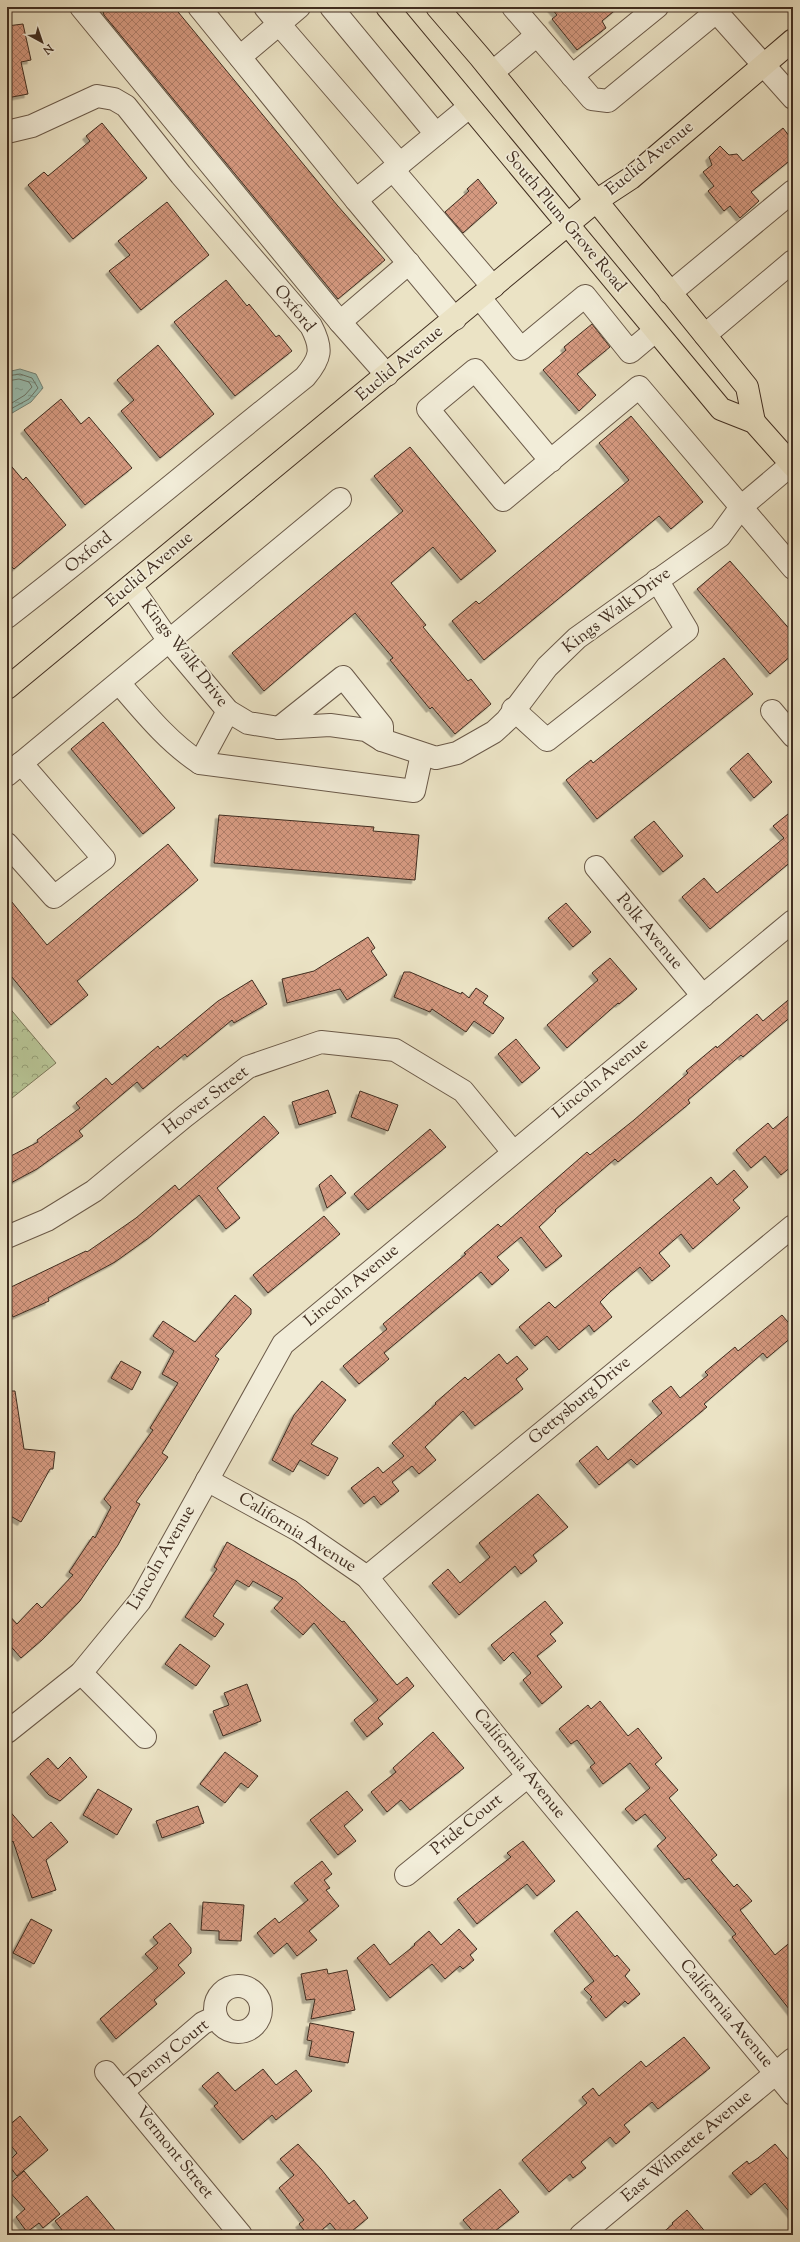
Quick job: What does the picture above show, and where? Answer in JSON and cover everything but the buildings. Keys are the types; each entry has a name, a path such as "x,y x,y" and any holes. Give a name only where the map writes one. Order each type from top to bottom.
{"main road":[{"name":"South Plum Grove Road","path":"387,7 655,331 721,408 754,422 792,464"},
{"name":"South Plum Grove Road","path":"437,7 493,72 747,387 754,422"},
{"name":"Euclid Avenue","path":"7,688 596,201 631,178 793,40"}],"street":[{"path":"80,7 340,322 386,375"},
{"path":"199,7 455,319"},
{"path":"265,7 396,167 486,293 521,349 585,296 630,352 655,331"},
{"path":"240,57 299,7"},
{"path":"331,7 436,134"},
{"path":"513,7 592,99 608,101 714,9 793,98"},
{"path":"572,76 657,7"},
{"path":"493,72 537,35"},
{"name":"Oxford","path":"7,132 32,126 97,96 114,99 126,106 181,175 310,326 318,340 319,351 316,364 305,377 164,490 99,545 7,617"},
{"path":"356,200 469,107"},
{"path":"670,293 793,191"},
{"path":"705,335 793,261"},
{"path":"340,322 409,263"},
{"path":"551,461 475,370 428,409 503,500 551,461 639,387 793,568"},
{"name":"Kings Walk Drive","path":"131,586 169,641 228,711 248,722 279,728 330,725 366,730 382,740 436,758 458,753 494,732 507,720 513,709 547,667 577,638 720,536 740,507 792,464"},
{"path":"7,844 54,897 104,859 14,769 340,499"},
{"path":"513,709 546,740 687,630 657,580"},
{"path":"279,728 343,678 382,726 382,740"},
{"path":"118,683 149,718 176,745 200,763 414,791 422,754"},
{"path":"200,763 228,711"},
{"path":"772,711 793,736"},
{"name":"Polk Avenue","path":"596,868 703,996"},
{"name":"Lincoln Avenue","path":"7,1732 81,1673 140,1601 283,1344 793,921"},
{"name":"Hoover Street","path":"7,1237 47,1220 94,1191 185,1116 248,1067 320,1042 395,1050 463,1091 513,1152"},
{"name":"Gettysburg Drive","path":"367,1577 793,1226"},
{"name":"California Avenue","path":"207,1480 300,1531 367,1577 528,1776 793,2094"},
{"path":"81,1673 145,1737"},
{"name":"Pride Court","path":"406,1875 528,1776"},
{"name":"Denny Court","path":"123,2091 203,2023 216,2017"},
{"name":"East Wilmette Avenue","path":"582,2235 793,2059"},
{"name":"Vermont Street","path":"106,2072 241,2235"}],"green space":[{"path":"7,1005 56,1063 7,1102"}],"water":[{"path":"20,369 36,374 43,388 31,402 7,416 7,372"}]}
